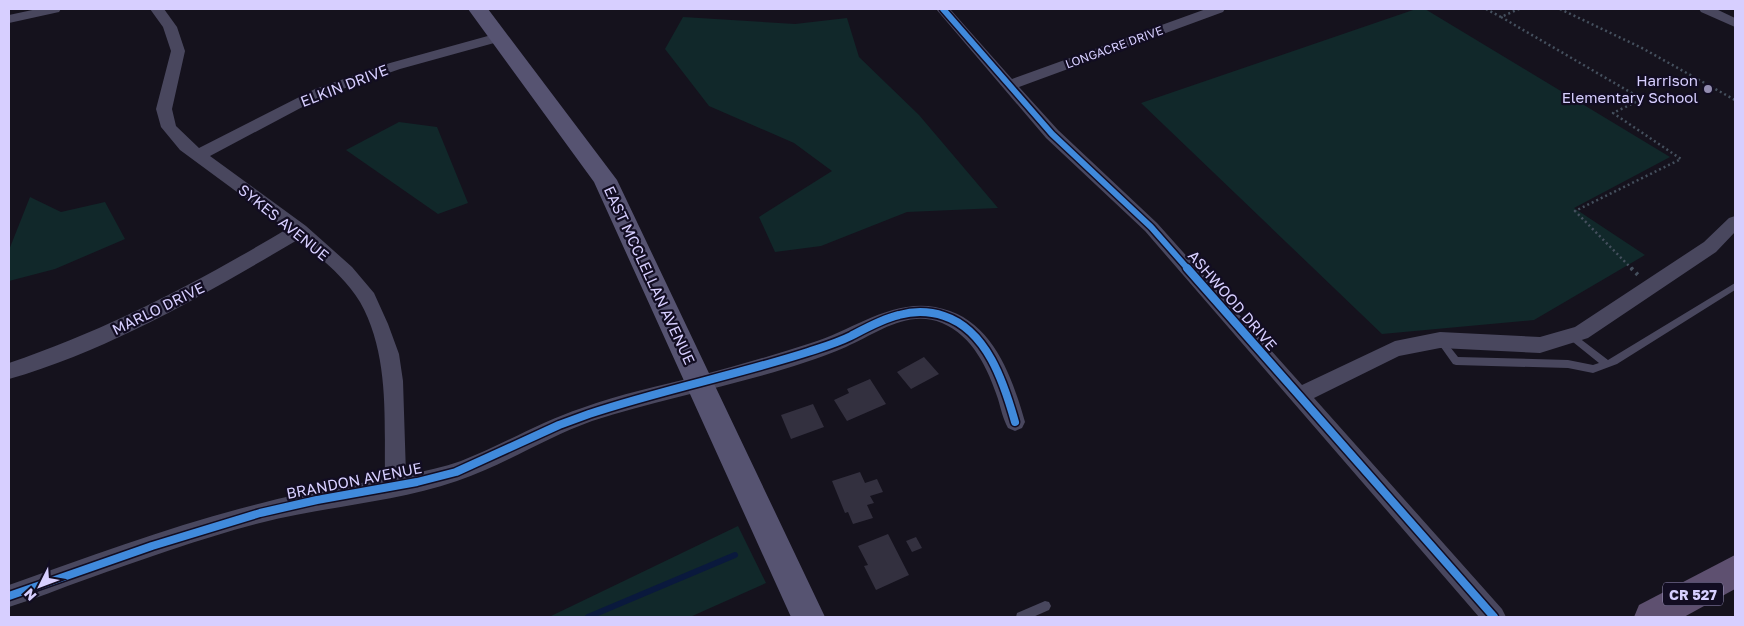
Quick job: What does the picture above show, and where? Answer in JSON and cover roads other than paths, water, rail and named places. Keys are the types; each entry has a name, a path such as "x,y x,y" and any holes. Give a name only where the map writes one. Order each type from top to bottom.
{"main road":[{"name":"CR 527","path":"1651,617 1735,571"}],"street":[{"path":"9,19 54,9"},
{"name":"SYKES AVENUE","path":"157,9 170,27 178,51 164,110 169,127 186,146 300,230 346,272 367,298 390,354 393,381 396,486"},
{"name":"EAST MCCLELLAN AVENUE","path":"478,9 605,180 701,383 808,617"},
{"name":"ASHWOOD DRIVE","path":"943,9 1052,134 1151,227 1494,617"},
{"name":"LONGACRE DRIVE","path":"1009,85 1218,9"},
{"path":"1706,9 1735,23"},
{"name":"ELKIN DRIVE","path":"198,155 320,92 394,66 500,37"},
{"path":"1299,396 1395,349 1440,340 1540,345 1581,333 1710,247 1735,222"},
{"name":"MARLO DRIVE","path":"9,371 50,358 139,320 209,284 300,230"},
{"name":"BRANDON AVENUE","path":"9,596 204,529 297,504 426,481 459,471 571,420 625,402 701,383 830,345 886,318 906,313 926,312 951,318 972,332 986,351 1005,386 1015,422"}],"lane":[{"path":"1440,340 1456,361 1568,364 1593,369 1614,361 1735,286"},
{"path":"1571,336 1607,364"},
{"path":"1024,617 1045,606"}],"waterway":[{"path":"588,617 735,555"}],"place":[{"name":"Harrison Elementary School","path":"1708,89"}]}
